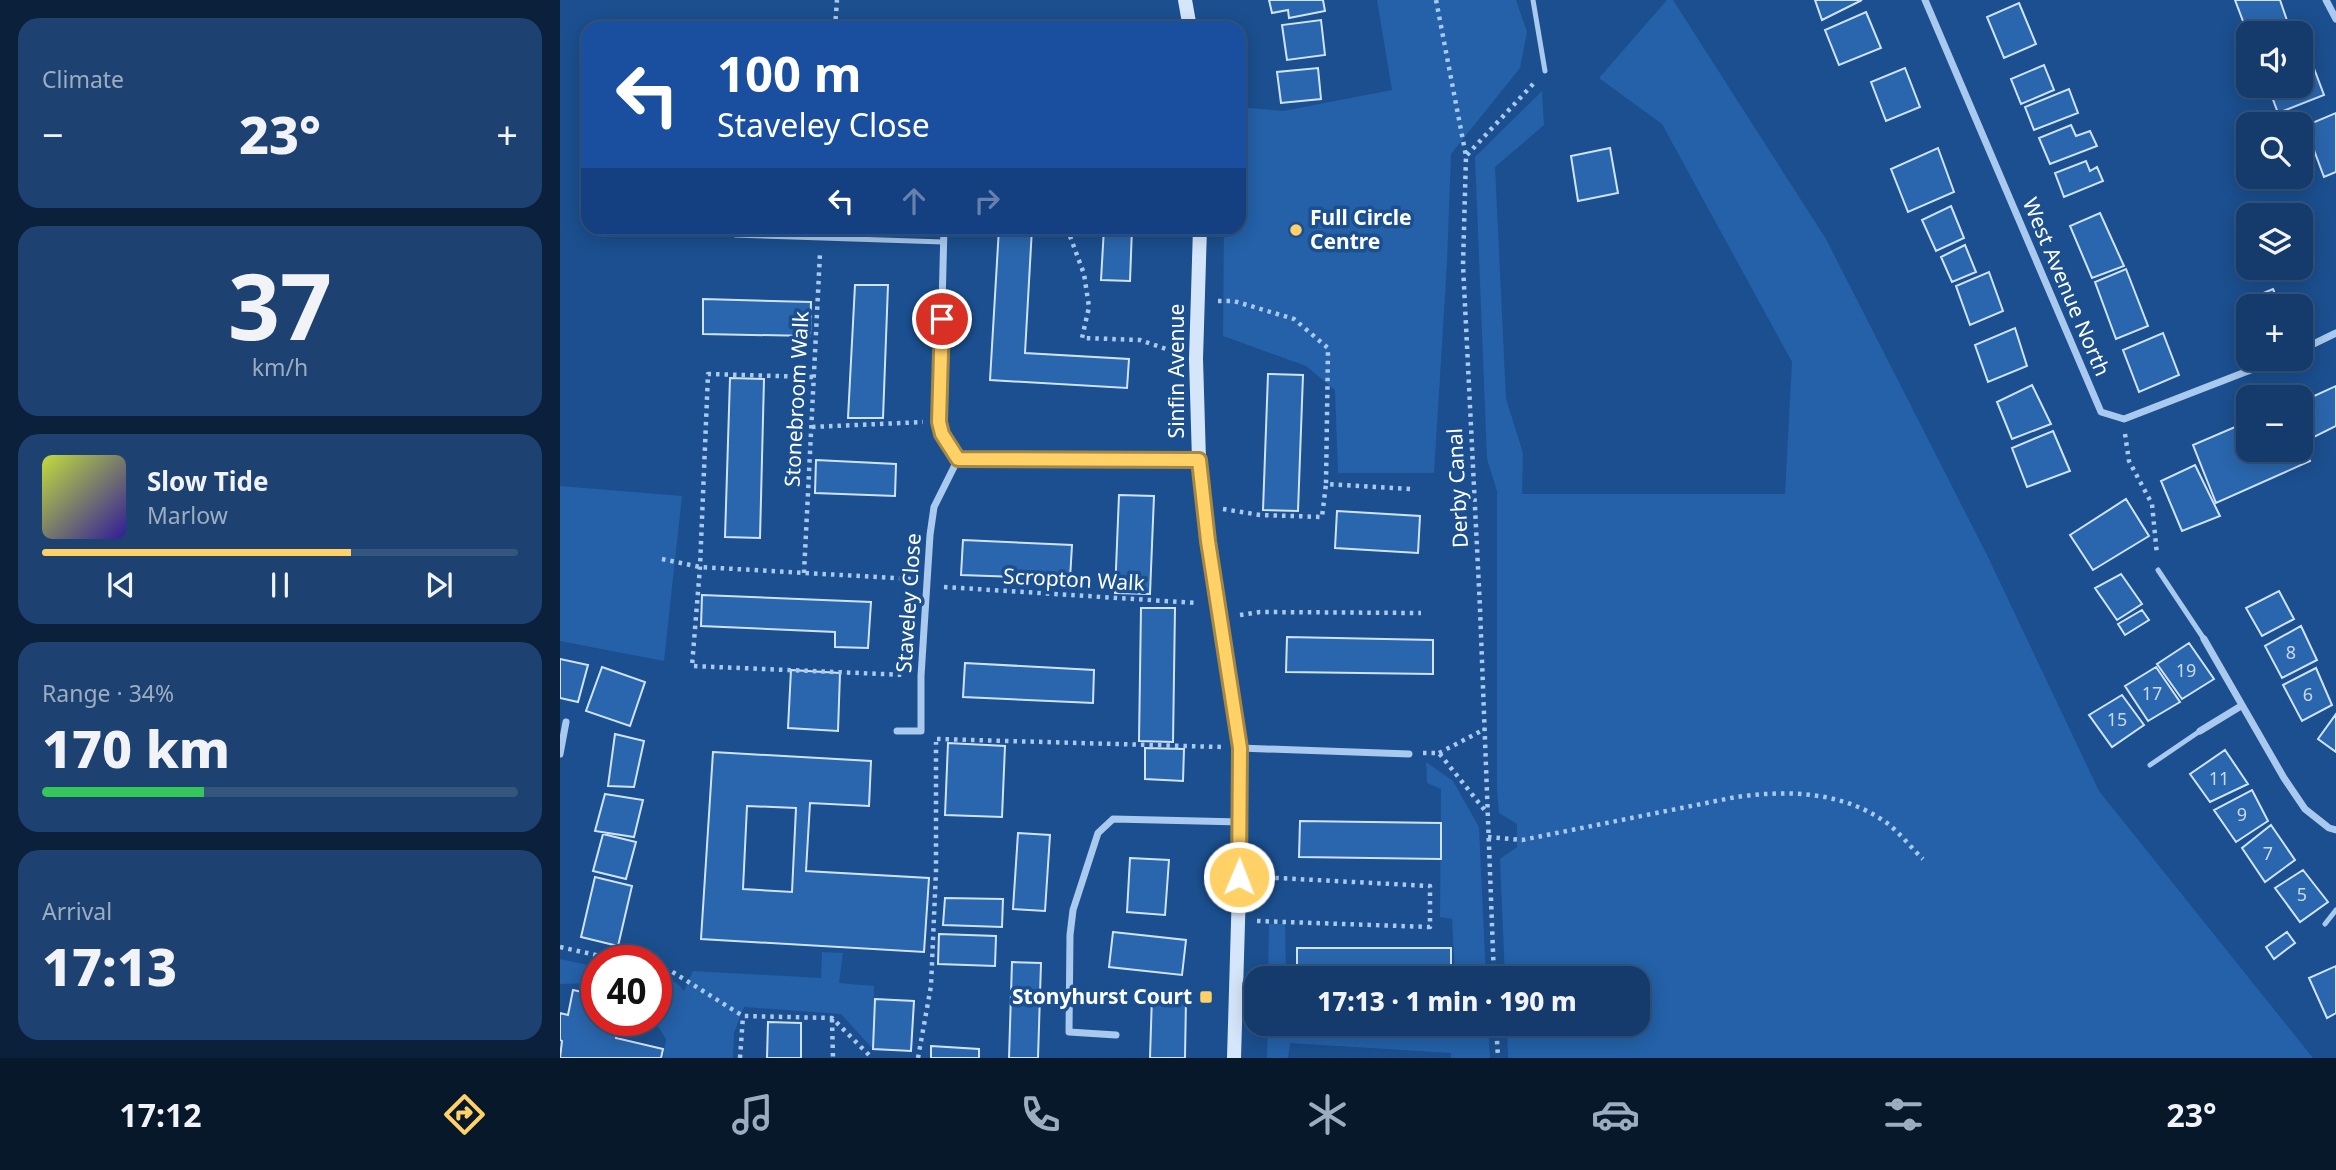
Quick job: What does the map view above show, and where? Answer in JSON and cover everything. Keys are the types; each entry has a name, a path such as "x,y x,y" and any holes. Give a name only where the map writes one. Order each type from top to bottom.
{"street":[{"path":"1185,0 1188,21"},
{"name":"West Avenue North","path":"1926,0 2101,412 2124,419"},
{"path":"2326,0 2336,19"},
{"path":"944,235 939,422 942,434 958,459 1199,460"},
{"name":"Sinfin Avenue","path":"1200,235 1196,359 1199,460 1240,748 1241,822 1234,1058"},
{"path":"2313,344 2336,333"},
{"path":"2124,419 2248,371"},
{"name":"Staveley Close","path":"921,732 926,583 934,507 958,459"},
{"path":"2204,639 2241,706 2305,810 2329,828 2336,830"},
{"path":"2200,731 2241,706"},
{"path":"560,754 566,722"},
{"path":"897,731 921,732"},
{"path":"1240,748 1409,754"},
{"path":"1116,1035 1069,1032 1070,935 1073,910 1098,833 1113,819 1241,822"}],"lane":[{"path":"1532,0 1545,71"},
{"path":"735,235 943,242"},
{"path":"2158,570 2204,639"},
{"path":"2150,765 2200,731"},
{"path":"2325,924 2336,910"}],"path":[{"path":"835,21 837,0"},
{"name":"Derby Canal","path":"1436,0 1466,156 1462,265 1485,729 1493,966"},
{"path":"1466,156 1545,71"},
{"path":"1070,235 1084,274 1089,307 1082,338 1140,341 1196,359"},
{"name":"Stonebroom Walk","path":"804,573 821,237"},
{"path":"1197,301 1234,301 1294,319 1328,348 1326,484 1322,517 1260,514 1204,507"},
{"path":"813,377 708,374 700,567 692,666 921,676"},
{"path":"2124,419 2129,461 2152,504 2158,570"},
{"path":"813,427 939,422"},
{"path":"1326,484 1412,489"},
{"name":"Scropton Walk","path":"662,559 700,567 926,583 1220,611 1421,613"},
{"path":"1409,754 1439,753 1485,729"},
{"path":"921,732 936,739 1240,748"},
{"path":"918,1058 931,986 936,871 936,739"},
{"path":"1439,753 1488,813"},
{"path":"1488,837 1522,840 1737,797 1771,792 1803,793 1850,804 1883,821 1923,859"},
{"path":"1238,921 1430,927 1430,886 1239,877"},
{"path":"560,947 581,952"},
{"path":"672,972 743,1016 832,1018 872,1058"},
{"path":"740,1058 743,1016"},
{"path":"832,1018 833,1058"},
{"path":"1497,1036 1498,1058"}],"shaded area":[{"path":"1377,0 1516,0 1527,32 1520,68 1451,154 1434,473 1338,473 1335,390 1306,366 1223,336 1224,235 1246,235 1246,108 1283,111 1392,90"},
{"path":"1667,0 1673,0 1826,239 1987,555 2099,791 2313,1058 1508,1058 1507,1036 1650,1036 1650,966 1504,966 1500,859 1517,847 1517,824 1499,813 1497,790 1497,491 1487,459 1475,157 1542,91 1544,125 1495,167 1506,399 1523,453 1522,494 1785,494 1792,362 1662,124 1599,78"},
{"path":"560,486 682,496 664,661 560,641"},
{"path":"1426,762 1453,781 1479,827 1485,966 1454,966 1452,919 1440,917 1441,789 1427,783"},
{"path":"1269,924 1285,924 1286,966 1268,966"},
{"path":"822,952 843,953 839,983 874,986 873,1049 841,1014 744,1007 734,1033 733,1058 663,1058 664,1036 672,1036 672,982 677,983 684,991 693,971 821,978"},
{"path":"560,959 581,964 581,983 560,984"},
{"path":"1268,1036 1489,1036 1490,1058 1451,1058 1451,1053 1290,1043 1288,1058 1267,1058"}],"building":[{"path":"1269,0 1323,0 1325,11 1289,18 1288,10 1272,13"},
{"path":"1815,0 1862,0 1822,20"},
{"path":"2235,0 2280,0 2287,21 2243,21"},
{"path":"2019,3 2036,44 2004,58 1987,17"},
{"path":"1866,12 1881,48 1839,65 1825,30"},
{"path":"1321,20 1325,55 1287,60 1282,25"},
{"path":"2044,65 2054,90 2021,104 2011,79"},
{"path":"2313,66 2324,95 2278,112 2272,98 2313,98"},
{"path":"1318,68 1321,99 1281,103 1277,72"},
{"path":"1905,68 1920,107 1886,121 1871,82"},
{"path":"2069,89 2078,113 2034,130 2025,107"},
{"path":"2336,113 2336,172 2324,177 2313,147 2313,123"},
{"path":"2071,125 2076,136 2090,131 2097,146 2050,164 2039,138"},
{"path":"1610,148 1618,193 1578,201 1571,156"},
{"path":"1938,148 1954,192 1908,212 1891,169"},
{"path":"2086,161 2090,171 2097,167 2103,181 2064,197 2055,173"},
{"path":"1951,206 1964,238 1936,251 1922,220"},
{"path":"2100,213 2124,266 2092,278 2070,226"},
{"path":"999,235 1032,235 1025,353 1129,359 1127,388 990,380"},
{"path":"1104,235 1132,235 1130,281 1101,280"},
{"path":"1965,245 1976,272 1952,282 1941,257"},
{"path":"2126,269 2148,326 2116,339 2095,282"},
{"path":"1989,272 2003,311 1970,325 1956,286"},
{"path":"855,285 888,285 883,418 848,418"},
{"path":"2273,289 2275,294 2261,294"},
{"path":"703,299 811,302 810,336 703,334"},
{"path":"2015,328 2027,366 1988,382 1975,345"},
{"path":"2163,333 2179,375 2139,392 2123,350"},
{"path":"1268,374 1303,375 1298,511 1263,510"},
{"path":"730,378 764,379 760,538 725,537"},
{"path":"2032,385 2051,424 2012,439 1997,402"},
{"path":"2336,386 2336,426 2314,437 2313,435 2313,397"},
{"path":"2236,427 2236,462 2308,462 2216,503 2193,445"},
{"path":"2053,431 2070,471 2027,487 2012,448"},
{"path":"816,460 896,464 895,496 815,493"},
{"path":"2195,465 2220,516 2182,531 2161,481"},
{"path":"1119,495 1154,496 1150,594 1115,593"},
{"path":"2126,499 2149,536 2093,570 2070,535"},
{"path":"1337,511 1420,516 1418,553 1335,548"},
{"path":"963,540 1072,545 1070,579 961,575"},
{"path":"2121,574 2142,604 2117,620 2095,588"},
{"path":"2279,591 2294,619 2262,636 2246,608"},
{"path":"702,595 871,602 868,648 835,647 835,632 701,626"},
{"path":"1141,608 1175,608 1173,742 1139,741"},
{"path":"2142,610 2149,620 2125,635 2118,624"},
{"path":"2301,626 2317,660 2282,678 2265,646"},
{"path":"1287,637 1433,640 1433,674 1286,672"},
{"path":"2189,643 2214,679 2182,699 2157,664"},
{"path":"560,659 588,665 578,702 560,698"},
{"path":"965,663 1094,670 1093,703 963,697"},
{"path":"602,667 645,682 630,726 586,711"},
{"path":"2156,667 2180,702 2148,721 2125,686"},
{"path":"2316,668 2332,705 2302,721 2283,685"},
{"path":"791,670 840,673 838,731 788,728"},
{"path":"2122,695 2144,725 2112,747 2089,715"},
{"path":"2336,714 2336,752 2318,739"},
{"path":"615,734 644,741 634,787 608,786"},
{"path":"948,743 1005,746 1002,817 945,815"},
{"path":"1145,748 1184,749 1183,781 1145,779"},
{"path":"2225,750 2248,784 2210,802 2190,774"},
{"path":"713,752 871,761 869,806 810,803 806,871 929,878 924,952 701,939","holes":["747,806 796,808 792,892 743,889"]},
{"path":"2252,790 2268,821 2236,842 2214,810"},
{"path":"605,794 643,800 634,837 595,831"},
{"path":"1300,821 1441,823 1441,859 1299,857"},
{"path":"2271,825 2295,860 2265,882 2242,848"},
{"path":"1018,833 1050,835 1045,911 1013,909"},
{"path":"603,834 636,842 626,879 593,871"},
{"path":"1130,858 1169,860 1165,915 1127,912"},
{"path":"2303,870 2328,902 2300,922 2275,888"},
{"path":"595,877 632,886 618,945 581,937"},
{"path":"945,898 1003,899 1002,927 943,925"},
{"path":"1113,932 1186,940 1182,975 1109,967"},
{"path":"2287,932 2295,943 2274,959 2266,947"},
{"path":"939,934 996,936 995,966 938,964"},
{"path":"1297,948 1451,948 1451,966 1297,966"},
{"path":"1012,962 1041,963 1038,1058 1009,1058"},
{"path":"2336,966 2336,1013 2327,1018 2309,978"},
{"path":"573,990 581,992 581,1036 616,1036 663,1049 661,1058 560,1058 560,1013 568,1015"},
{"path":"1152,995 1186,999 1185,1058 1150,1058"},
{"path":"875,999 914,1001 911,1051 873,1049"},
{"path":"768,1022 801,1023 801,1058 767,1058"},
{"path":"931,1046 979,1049 979,1058 931,1058"}],"place":[{"name":"Full Circle Centre","path":"1296,230"},
{"name":"Stonyhurst Court","path":"1206,997"}],"route":[{"path":"942,319 939,422 942,434 958,459 1199,460 1208,541 1240,748 1239,877"}]}
